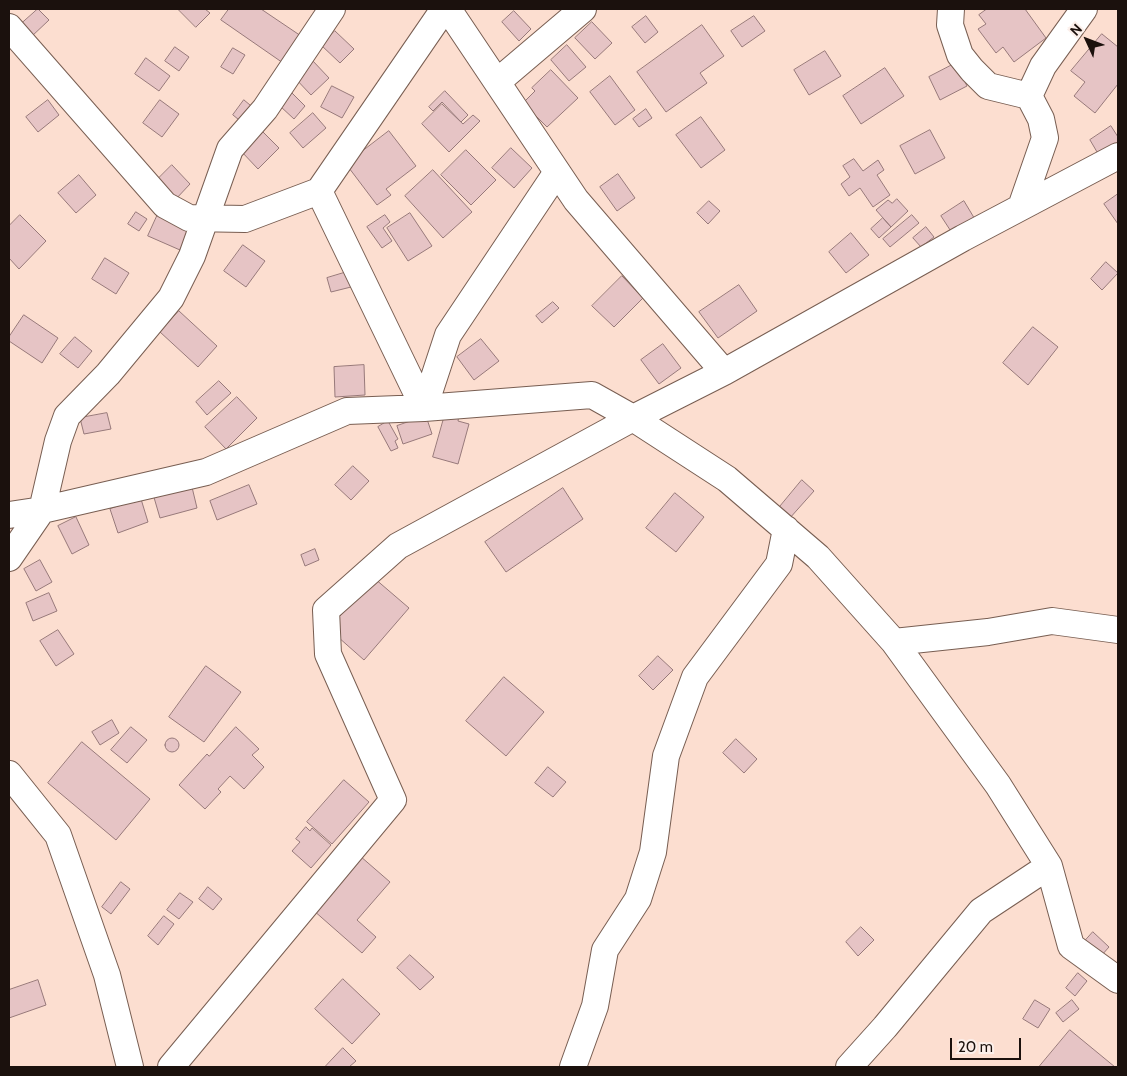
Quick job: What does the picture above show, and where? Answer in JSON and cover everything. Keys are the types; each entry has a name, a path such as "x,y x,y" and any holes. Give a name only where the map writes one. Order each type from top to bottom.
{"street":[{"path":"9,14 16,9"},
{"path":"9,558 42,510 58,441 67,416 108,374 171,298 192,256 230,149 265,109 332,9"},
{"path":"9,27 165,205 189,218 244,219 319,192 446,9 576,200 724,372"},
{"path":"497,82 583,9"},
{"path":"951,9 950,25 960,55 972,70 988,86 1029,96 1041,118 1045,138 1021,207"},
{"path":"1029,96 1043,66 1084,9"},
{"path":"171,1067 392,800 328,654 326,610 398,546 633,418 724,372 954,243 1118,156"},
{"path":"424,408 448,335 557,172"},
{"path":"319,192 424,408"},
{"path":"9,515 42,510 206,472 347,411 424,408 592,395 633,418 727,479 818,557 894,642 998,785 1049,866 1071,946 1118,980"},
{"path":"573,1067 595,1006 605,950 638,899 653,852 666,756 695,677 780,564 786,529"},
{"path":"894,642 988,632 1052,621 1118,630"},
{"path":"9,774 58,835 107,975 130,1067"},
{"path":"849,1067 885,1028 981,911 1049,866"}],"building":[{"path":"38,9 49,20 31,37 20,25"},
{"path":"178,9 205,9 210,13 196,27"},
{"path":"229,9 261,9 304,38 286,65 221,20"},
{"path":"987,9 1025,9 1046,38 1014,62 1003,47 996,53 978,29 986,24 979,15"},
{"path":"514,11 531,29 519,41 502,22"},
{"path":"646,16 658,32 645,43 632,27"},
{"path":"754,16 765,31 742,47 731,31"},
{"path":"592,22 612,43 595,59 575,38"},
{"path":"702,25 724,56 700,73 707,83 666,112 637,72"},
{"path":"335,31 354,49 340,63 321,45"},
{"path":"1102,34 1118,47 1118,84 1095,113 1074,96 1085,82 1071,71"},
{"path":"567,45 586,67 569,81 551,60"},
{"path":"175,47 189,57 179,71 165,61"},
{"path":"233,48 245,55 233,74 221,67"},
{"path":"825,51 841,76 809,95 794,70"},
{"path":"146,58 170,76 159,91 135,74"},
{"path":"312,60 329,78 311,95 294,77"},
{"path":"956,63 967,86 940,100 929,77"},
{"path":"885,68 904,96 861,124 843,96"},
{"path":"551,70 578,98 547,127 523,103 535,91 532,88"},
{"path":"610,76 635,110 615,125 590,92"},
{"path":"332,86 354,97 342,118 321,107"},
{"path":"445,91 468,115 461,122 442,102 433,111 429,107"},
{"path":"292,93 305,106 294,119 280,106"},
{"path":"48,100 59,115 38,132 26,117"},
{"path":"160,100 179,114 162,137 143,123"},
{"path":"244,100 256,110 244,124 233,115"},
{"path":"442,104 463,124 473,115 480,121 449,152 422,124"},
{"path":"646,109 652,118 639,127 633,119"},
{"path":"313,113 326,128 303,148 290,133"},
{"path":"701,117 725,150 701,168 676,135"},
{"path":"1111,126 1118,137 1118,146 1100,157 1090,140"},
{"path":"261,130 279,148 258,169 241,151"},
{"path":"930,130 945,158 915,174 900,146"},
{"path":"389,131 416,166 386,189 391,195 377,205 346,164"},
{"path":"511,148 532,168 514,188 492,168"},
{"path":"466,150 496,180 471,205 441,175"},
{"path":"854,159 863,171 878,160 884,170 877,175 890,195 873,207 860,188 849,196 841,184 850,177 843,166"},
{"path":"172,165 190,184 175,200 156,181"},
{"path":"433,170 472,212 443,238 405,196"},
{"path":"618,174 635,198 617,211 600,187"},
{"path":"79,175 96,195 76,213 58,193"},
{"path":"1118,194 1118,224 1104,204"},
{"path":"897,199 908,211 891,227 876,210 888,200 892,203"},
{"path":"709,201 720,211 708,224 697,213"},
{"path":"964,201 976,221 954,236 941,216"},
{"path":"136,212 147,219 139,231 128,224"},
{"path":"410,213 432,246 408,261 387,228"},
{"path":"158,214 190,228 180,250 148,236"},
{"path":"20,215 46,241 19,269 9,258 9,226"},
{"path":"385,215 390,222 383,228 392,241 382,248 367,227"},
{"path":"912,215 919,223 890,247 883,239"},
{"path":"883,218 891,227 879,238 871,229"},
{"path":"926,227 934,237 921,247 913,238"},
{"path":"851,233 869,255 846,273 829,252"},
{"path":"243,245 265,261 246,287 224,271"},
{"path":"105,258 129,273 116,294 92,279"},
{"path":"1106,262 1118,273 1102,290 1091,279"},
{"path":"347,272 351,287 331,292 327,278"},
{"path":"622,276 643,298 614,327 592,306"},
{"path":"739,285 757,311 718,338 699,312"},
{"path":"553,302 559,308 542,323 536,316"},
{"path":"179,311 217,346 198,367 160,332"},
{"path":"24,315 58,338 42,363 9,341 9,337"},
{"path":"1033,327 1058,347 1028,385 1003,363"},
{"path":"75,337 92,351 78,368 60,354"},
{"path":"481,339 499,361 474,380 457,357"},
{"path":"663,344 681,368 659,384 641,360"},
{"path":"364,365 365,395 335,397 334,367"},
{"path":"219,381 231,393 207,415 196,402"},
{"path":"237,397 257,418 226,449 205,427"},
{"path":"446,411 459,415 458,421 469,424 458,464 433,457"},
{"path":"107,413 111,429 84,434 80,418"},
{"path":"426,416 432,434 403,444 397,426"},
{"path":"388,421 398,439 395,441 398,448 391,451 378,427"},
{"path":"353,466 369,481 351,500 335,485"},
{"path":"802,480 814,491 789,519 778,509"},
{"path":"191,483 197,508 160,518 153,494"},
{"path":"249,485 257,504 217,520 210,501"},
{"path":"563,488 583,519 506,572 485,542"},
{"path":"675,493 704,517 676,552 646,528"},
{"path":"141,499 148,522 118,533 110,509"},
{"path":"76,517 89,545 72,554 58,526"},
{"path":"315,549 319,560 305,566 301,555"},
{"path":"40,560 52,582 36,591 24,569"},
{"path":"374,578 409,608 364,660 329,629"},
{"path":"49,593 57,611 33,621 26,603"},
{"path":"58,630 74,654 56,666 40,641"},
{"path":"658,656 673,670 653,690 639,676"},
{"path":"206,666 241,692 204,742 169,717"},
{"path":"504,677 544,712 506,756 466,721"},
{"path":"112,720 119,733 100,745 92,732"},
{"path":"131,727 147,740 127,763 111,750"},
{"path":"236,727 259,749 252,755 264,767 244,789 230,776 218,789 221,792 205,809 179,785 207,754 209,756"},
{"path":"169,738 175,738 179,745 175,752 169,752 165,748 165,742"},
{"path":"736,739 757,759 744,773 723,753"},
{"path":"82,742 150,799 116,840 48,783"},
{"path":"548,767 566,782 553,797 535,783"},
{"path":"344,780 369,802 332,844 307,822"},
{"path":"306,827 310,831 312,828 331,845 311,868 292,851 300,842 296,839"},
{"path":"360,856 390,882 357,920 376,937 362,953 313,910"},
{"path":"121,882 130,889 111,914 102,907"},
{"path":"208,887 222,899 213,910 199,899"},
{"path":"180,893 193,902 179,919 167,910"},
{"path":"164,916 174,924 158,945 148,936"},
{"path":"861,927 874,940 858,956 846,942"},
{"path":"1093,932 1109,947 1101,956 1085,941"},
{"path":"410,955 434,977 420,990 397,968"},
{"path":"1078,973 1087,981 1075,996 1066,988"},
{"path":"343,979 380,1014 352,1044 315,1009"},
{"path":"38,980 46,1005 9,1018 9,990"},
{"path":"1035,1000 1050,1009 1038,1028 1023,1019"},
{"path":"1072,1000 1079,1009 1063,1022 1056,1013"},
{"path":"1070,1030 1115,1067 1039,1067"},
{"path":"343,1048 356,1061 349,1067 325,1067"}]}
